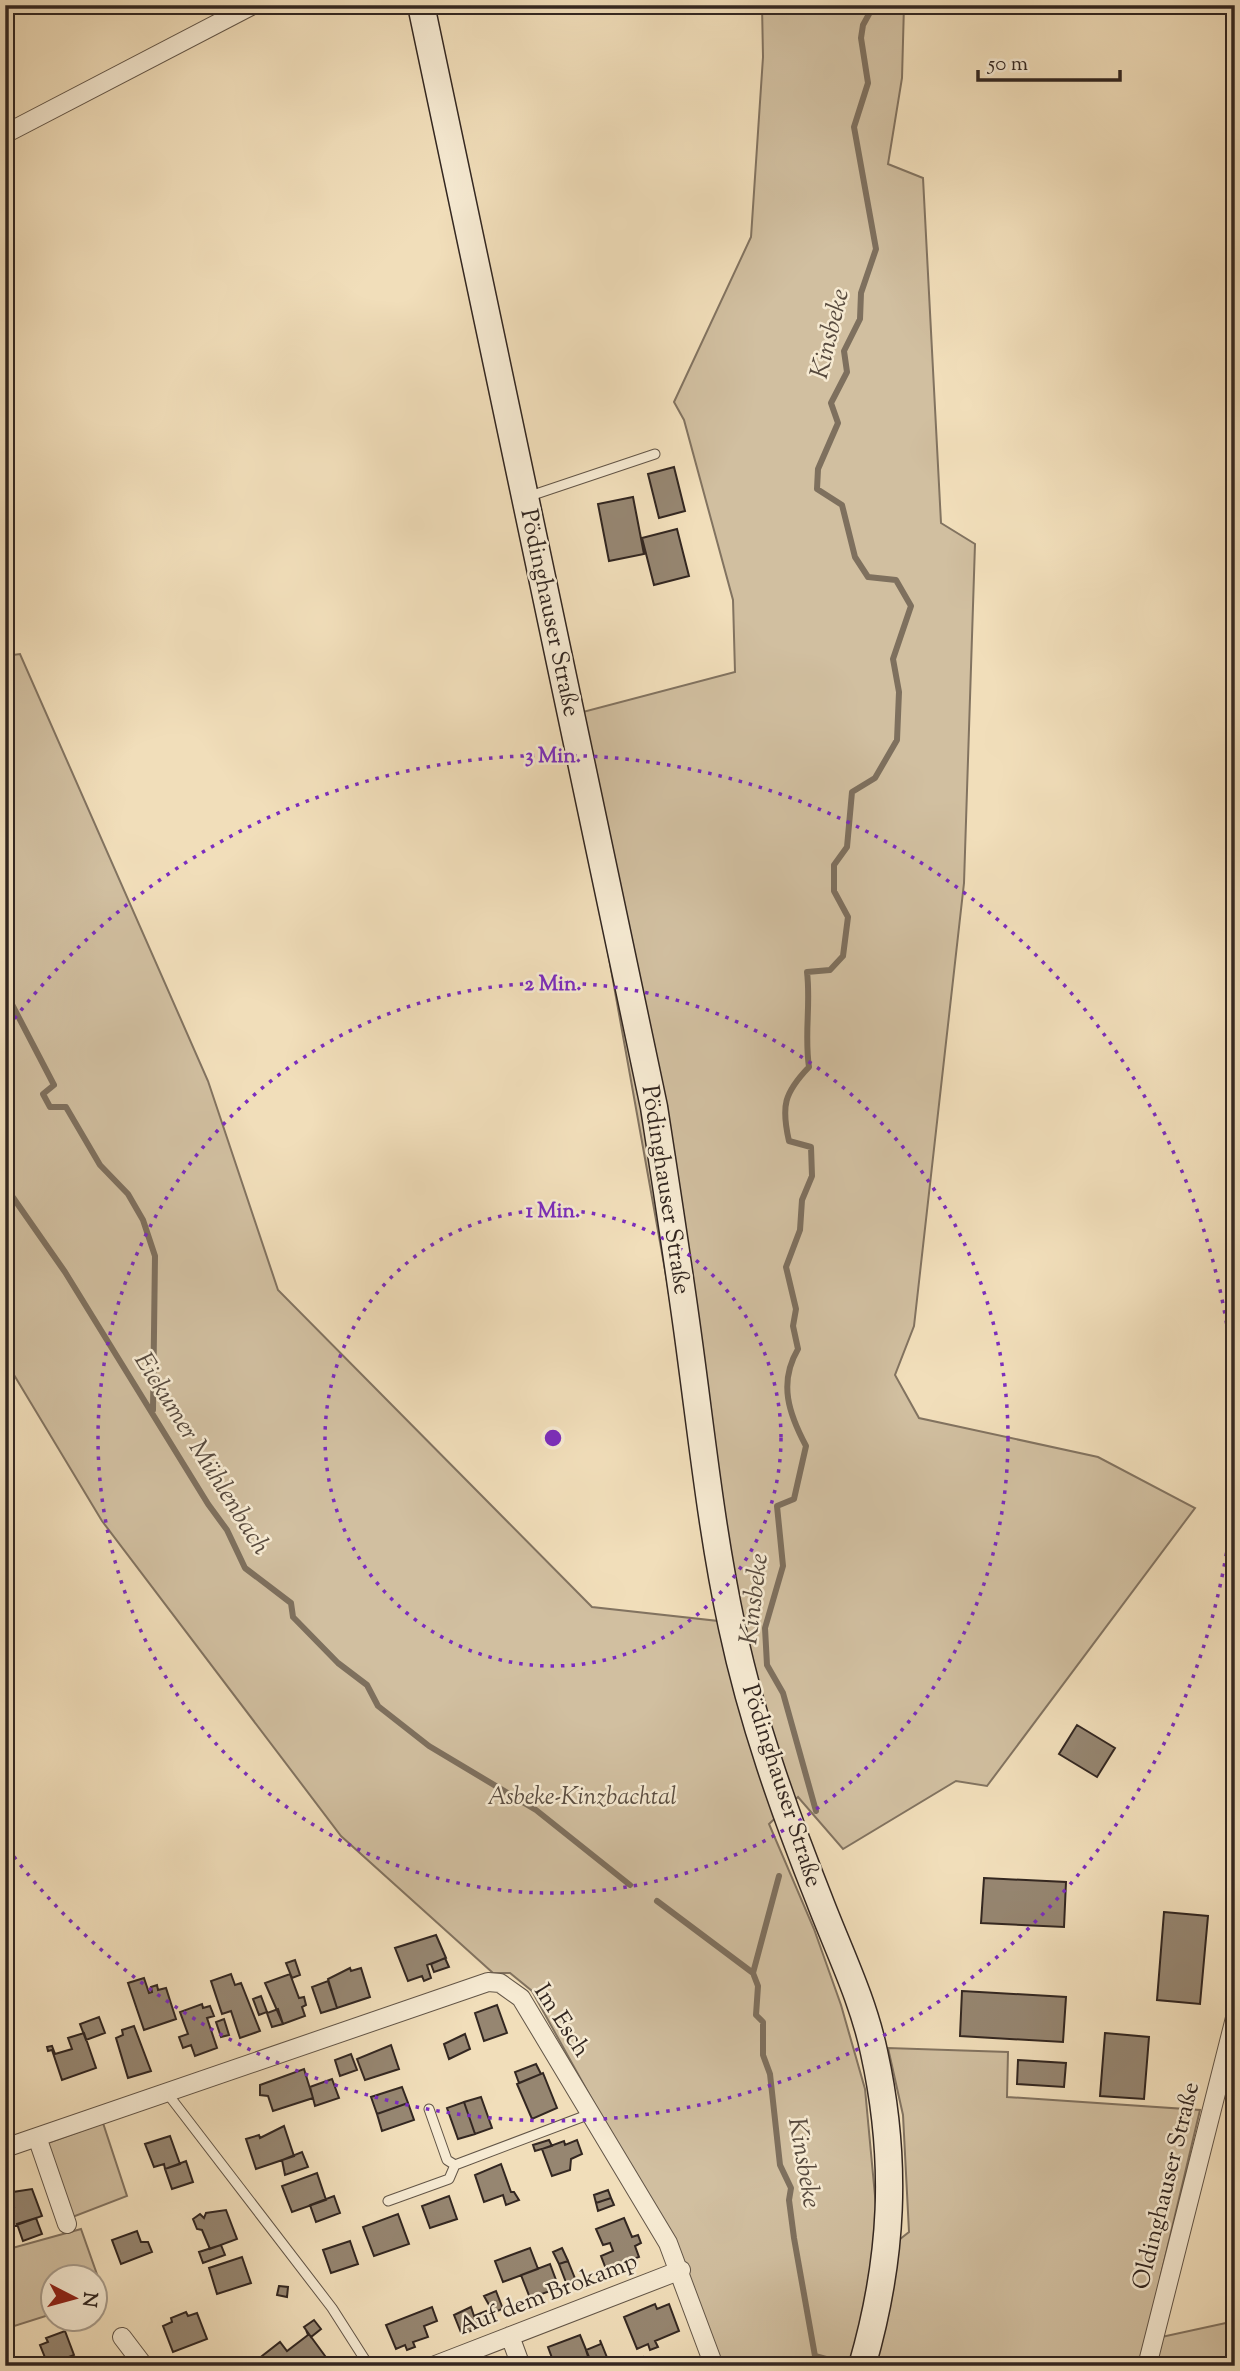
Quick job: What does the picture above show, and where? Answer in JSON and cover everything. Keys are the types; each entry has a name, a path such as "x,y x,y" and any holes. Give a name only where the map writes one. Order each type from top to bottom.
{"street":[{"path":"5,134 253,5"},
{"name":"Pödinghauser Straße","path":"421,5 654,1107 679,1269 709,1499 732,1628 781,1801 860,2003 874,2048 888,2135 891,2214 882,2282 862,2366"},
{"name":"Im Esch","path":"5,2148 488,1982 500,1983 521,1998 668,2244 681,2270 714,2366"},
{"name":"Oldinghauser Straße","path":"1147,2366 1235,2018"},
{"path":"37,2137 67,2224"},
{"name":"Auf dem Brokamp","path":"433,2366 681,2270"},
{"path":"510,2336 521,2366"},
{"path":"121,2337 144,2366"}],"lane":[{"path":"524,497 655,454"},
{"path":"167,2093 332,2308 369,2366"},
{"path":"429,2109 447,2160 455,2165"},
{"path":"388,2201 449,2179 455,2165 590,2114"}],"green space":[{"name":"Asbeke-Kinzbachtal","path":"762,5 904,5 902,78 888,164 923,178 941,523 975,544 964,883 914,1326 895,1375 919,1418 1098,1457 1195,1508 987,1786 956,1781 843,1849 798,1797 769,1824 814,1929 841,2005 865,2089 877,2217 890,2247 909,2232 903,2115 888,2048 1008,2052 1007,2097 1200,2110 1160,2279 1157,2338 1235,2321 1235,2366 722,2366 683,2264 532,1991 510,1973 493,1973 341,1836 102,1521 5,1360 5,656 20,654 208,1081 278,1290 592,1607 719,1621 667,1281 577,780 579,713 735,672 733,600 684,420 674,402 751,237 763,57"},
{"path":"103,2123 127,2196 70,2218 45,2144"},
{"path":"81,2229 93,2262 38,2262 38,2318 5,2329 5,2250"}],"building":[{"path":"674,467 685,511 659,518 648,474"},
{"path":"633,497 644,554 609,561 598,504"},
{"path":"677,529 689,576 654,585 642,538"},
{"path":"1077,1725 1115,1748 1097,1777 1059,1754"},
{"path":"984,1878 1066,1882 1064,1927 981,1923"},
{"path":"1164,1912 1208,1916 1200,2004 1157,2000"},
{"path":"436,1935 446,1958 427,1965 431,1978 424,1981 422,1976 408,1981 395,1948"},
{"path":"445,1958 449,1967 434,1972 431,1964"},
{"path":"295,1960 300,1975 292,1978 286,1963"},
{"path":"350,1968 351,1971 361,1968 370,1997 337,2008 328,1979"},
{"path":"231,1974 235,1985 241,1983 260,2031 240,2038 231,2011 222,2014 211,1981"},
{"path":"290,1974 299,1998 304,1997 306,2005 302,2007 305,2016 283,2024 265,1983"},
{"path":"144,1978 149,1993 152,1992 151,1987 157,1985 158,1990 166,1988 176,2019 144,2030 128,1983"},
{"path":"328,1981 337,2008 321,2013 312,1987"},
{"path":"962,1991 1066,1997 1063,2042 960,2036"},
{"path":"261,1996 267,2012 259,2015 253,1999"},
{"path":"202,2004 203,2008 210,2006 214,2016 207,2018 217,2048 195,2056 191,2045 183,2048 179,2037 188,2034 180,2012"},
{"path":"497,2005 507,2033 484,2041 475,2013"},
{"path":"278,2009 283,2024 272,2027 267,2013"},
{"path":"99,2017 105,2033 86,2040 80,2024"},
{"path":"224,2019 229,2035 221,2037 216,2022"},
{"path":"134,2026 151,2071 128,2078 116,2038 123,2035 122,2030"},
{"path":"84,2033 96,2068 62,2080 52,2050 48,2051 47,2047 52,2046 55,2054 72,2049 68,2038"},
{"path":"1105,2033 1149,2037 1144,2099 1100,2096"},
{"path":"465,2034 470,2049 449,2059 444,2044"},
{"path":"391,2045 399,2069 365,2080 357,2059"},
{"path":"351,2054 357,2070 340,2076 335,2060"},
{"path":"1018,2060 1066,2063 1064,2087 1017,2084"},
{"path":"536,2064 541,2074 519,2083 515,2072"},
{"path":"304,2069 313,2098 273,2111 268,2096 260,2095 260,2085"},
{"path":"543,2073 557,2108 532,2119 517,2084"},
{"path":"332,2079 339,2098 315,2106 310,2087"},
{"path":"402,2087 408,2103 377,2114 371,2097"},
{"path":"481,2097 492,2128 475,2134 464,2102"},
{"path":"464,2102 475,2134 458,2139 447,2108"},
{"path":"408,2103 414,2120 382,2131 377,2114"},
{"path":"284,2126 294,2156 256,2169 246,2139 259,2135 260,2138"},
{"path":"170,2136 180,2164 165,2169 164,2164 154,2167 145,2144"},
{"path":"549,2140 552,2146 535,2151 533,2145"},
{"path":"577,2140 582,2154 571,2159 570,2170 552,2176 542,2149 564,2141 565,2145"},
{"path":"302,2152 308,2167 285,2175 282,2160"},
{"path":"186,2161 193,2182 172,2189 165,2169"},
{"path":"501,2164 511,2192 514,2192 519,2200 506,2205 503,2195 484,2202 475,2175"},
{"path":"317,2173 326,2200 292,2212 282,2186"},
{"path":"32,2189 42,2216 14,2226 9,2209 14,2207 10,2196 13,2192"},
{"path":"608,2190 611,2198 596,2203 594,2195"},
{"path":"334,2196 340,2213 316,2222 310,2205"},
{"path":"449,2196 457,2219 430,2228 422,2206"},
{"path":"611,2198 614,2205 598,2211 596,2203"},
{"path":"226,2210 237,2239 210,2249 202,2230 197,2229 193,2219 200,2214 204,2218 206,2213"},
{"path":"398,2214 409,2244 374,2256 363,2227"},
{"path":"36,2218 42,2234 23,2241 17,2224"},
{"path":"624,2218 632,2237 638,2235 641,2243 635,2246 639,2257 606,2269 601,2256 613,2251 610,2243 603,2245 596,2229"},
{"path":"137,2231 141,2242 148,2242 152,2252 121,2264 112,2240"},
{"path":"350,2241 358,2264 331,2273 323,2250"},
{"path":"221,2245 225,2255 203,2263 199,2252"},
{"path":"530,2248 538,2269 503,2282 495,2261"},
{"path":"562,2248 568,2261 559,2264 553,2252"},
{"path":"242,2257 251,2283 217,2294 209,2268"},
{"path":"568,2261 576,2281 567,2285 559,2264"},
{"path":"550,2264 559,2288 530,2298 521,2275"},
{"path":"279,2286 288,2287 287,2297 277,2295"},
{"path":"496,2291 503,2309 493,2312 484,2296"},
{"path":"655,2304 657,2309 669,2304 679,2331 655,2341 658,2347 650,2350 648,2344 637,2349 624,2317"},
{"path":"432,2307 437,2321 424,2326 428,2337 413,2342 415,2347 407,2350 405,2345 396,2349 386,2325"},
{"path":"471,2307 474,2316 486,2311 490,2322 462,2335 454,2315"},
{"path":"186,2312 188,2316 197,2313 207,2339 173,2352 163,2326 172,2322 171,2318"},
{"path":"314,2320 321,2329 311,2337 304,2327"},
{"path":"306,2330 328,2360 320,2366 255,2366 253,2363 280,2342 287,2351 308,2335"},
{"path":"65,2332 74,2355 48,2365 40,2345 48,2342 46,2338"},
{"path":"580,2335 591,2362 588,2358 569,2366 555,2366 548,2347"},
{"path":"600,2340 608,2360 591,2366 586,2350 601,2344"},
{"path":"643,2357 647,2366 628,2366 627,2363"}],"waterway":[{"name":"Kinsbeke","path":"816,1811 783,1693 767,1665 765,1628 783,1566 777,1506 794,1499 806,1446 788,1398 788,1374 798,1349 793,1326 796,1309 786,1267 800,1230 802,1200 812,1176 811,1147 789,1141 785,1109 794,1085 809,1067 807,972 830,970 843,956 848,917 834,891 834,865 847,847 852,792 875,778 897,740 899,692 893,659 911,606 896,580 868,577 855,557 842,505 817,489 818,469 838,423 831,403 847,372 844,351 860,319 861,293 876,249 854,127 868,83 861,38 863,25 874,5"},
{"path":"5,991 54,1085 43,1094 50,1107 66,1107 100,1165 128,1194 143,1220 155,1256 153,1410"},
{"name":"Eickumer Mühlenbach","path":"5,1186 65,1272 208,1504 227,1530 245,1568 291,1603 293,1617 338,1663 367,1685 378,1706 429,1746 536,1810 630,1885"},
{"name":"Kinsbeke","path":"779,1876 753,1973 758,1986 756,2015 763,2022 763,2055 770,2074 780,2165 791,2188 789,2200 794,2238 815,2356 837,2362 836,2366"},
{"name":"Eickumer Mühlenbach","path":"657,1901 753,1973"}]}
